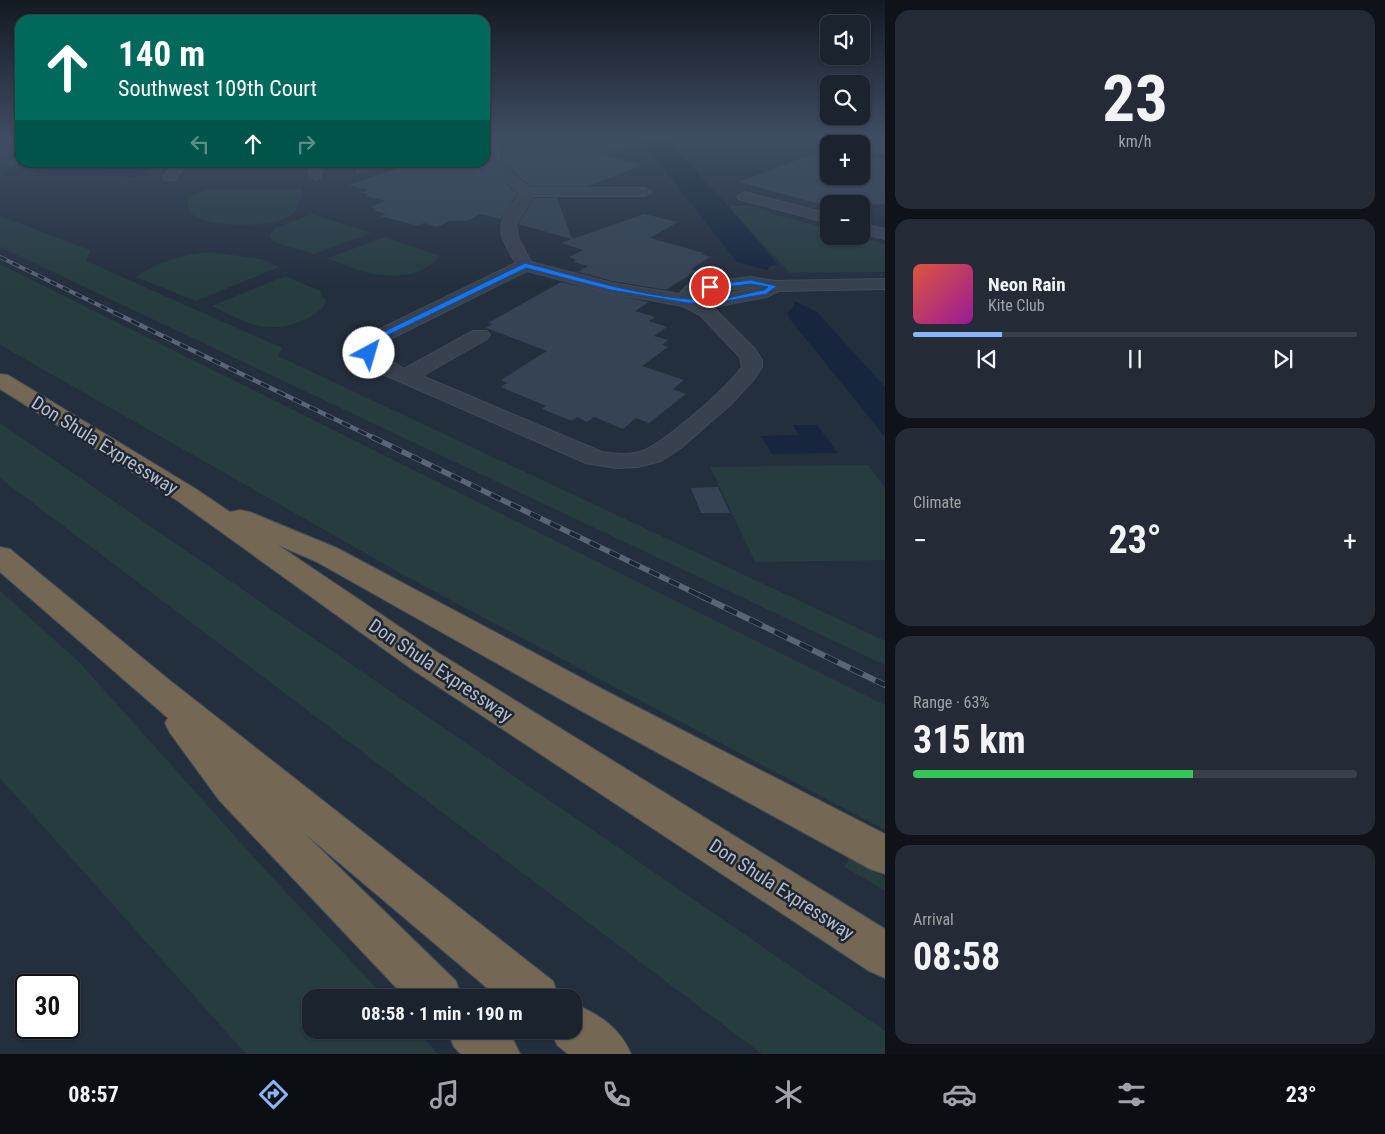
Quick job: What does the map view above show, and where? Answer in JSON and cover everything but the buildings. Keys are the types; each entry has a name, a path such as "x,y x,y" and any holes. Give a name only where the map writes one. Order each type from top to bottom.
{"highway":[{"name":"Don Shula Expressway","path":"0,380 187,495 425,661 885,955"},
{"path":"187,495 326,555 590,699 885,855"},
{"path":"0,556 156,688 525,989"},
{"path":"156,688 232,788 430,989"},
{"path":"582,1034 606,1054"},
{"path":"480,1039 495,1054"}],"street":[{"path":"522,188 526,192 644,192"},
{"path":"642,188 652,204"},
{"path":"525,265 509,238 507,225 512,213 526,198 526,192"},
{"path":"744,196 820,217"},
{"path":"870,230 885,234"},
{"path":"688,301 707,311 735,339 750,356 752,367 747,376 725,398 657,454 646,458 613,461 595,458 405,377 374,362 369,353 371,344 379,337 525,265 611,288 688,301 710,302 766,292 774,286 885,284"},
{"path":"405,377 480,335"}],"green space":[{"path":"209,189 303,189 296,209 290,216 261,224 243,225 208,221 195,216 188,208 189,197"},
{"path":"728,206 752,206 776,215 820,227 820,245 870,245 870,240 885,244 885,272 790,273"},
{"path":"312,214 371,233 314,254 273,242 270,236 274,229"},
{"path":"0,216 90,250 86,261 282,348 278,356 885,641 885,665 0,247"},
{"path":"385,237 440,256 429,266 401,275 371,273 328,258"},
{"path":"210,252 261,259 279,267 196,301 136,277 153,267 171,260"},
{"path":"0,264 885,705 885,830 409,578 0,345"},
{"path":"285,276 320,291 326,302 321,309 302,321 277,327 266,327 234,317 212,306"},
{"path":"0,423 885,1031 885,1054 762,1054 0,478"},
{"path":"868,465 885,488 885,560 755,562 710,467"},
{"path":"0,591 80,663 267,872 377,989 302,989 302,1039 424,1039 438,1054 246,1054 0,778"},
{"path":"849,858 885,877 885,891 845,867"}],"water":[{"path":"679,188 712,188 777,264 770,266 767,270 737,262"},
{"path":"794,301 817,312 885,387 885,437 789,318 787,313 794,306"},
{"path":"793,425 817,425 838,453 772,454 761,436 799,435"}],"railway":[{"path":"0,257 117,314"},
{"path":"115,313 374,438"},
{"path":"372,437 701,596"},
{"path":"699,595 885,685"}],"route":[{"path":"369,353 371,344 379,337 525,265 590,284 632,292 678,297 688,301 710,302 766,292 774,286 751,282 710,287"}]}
